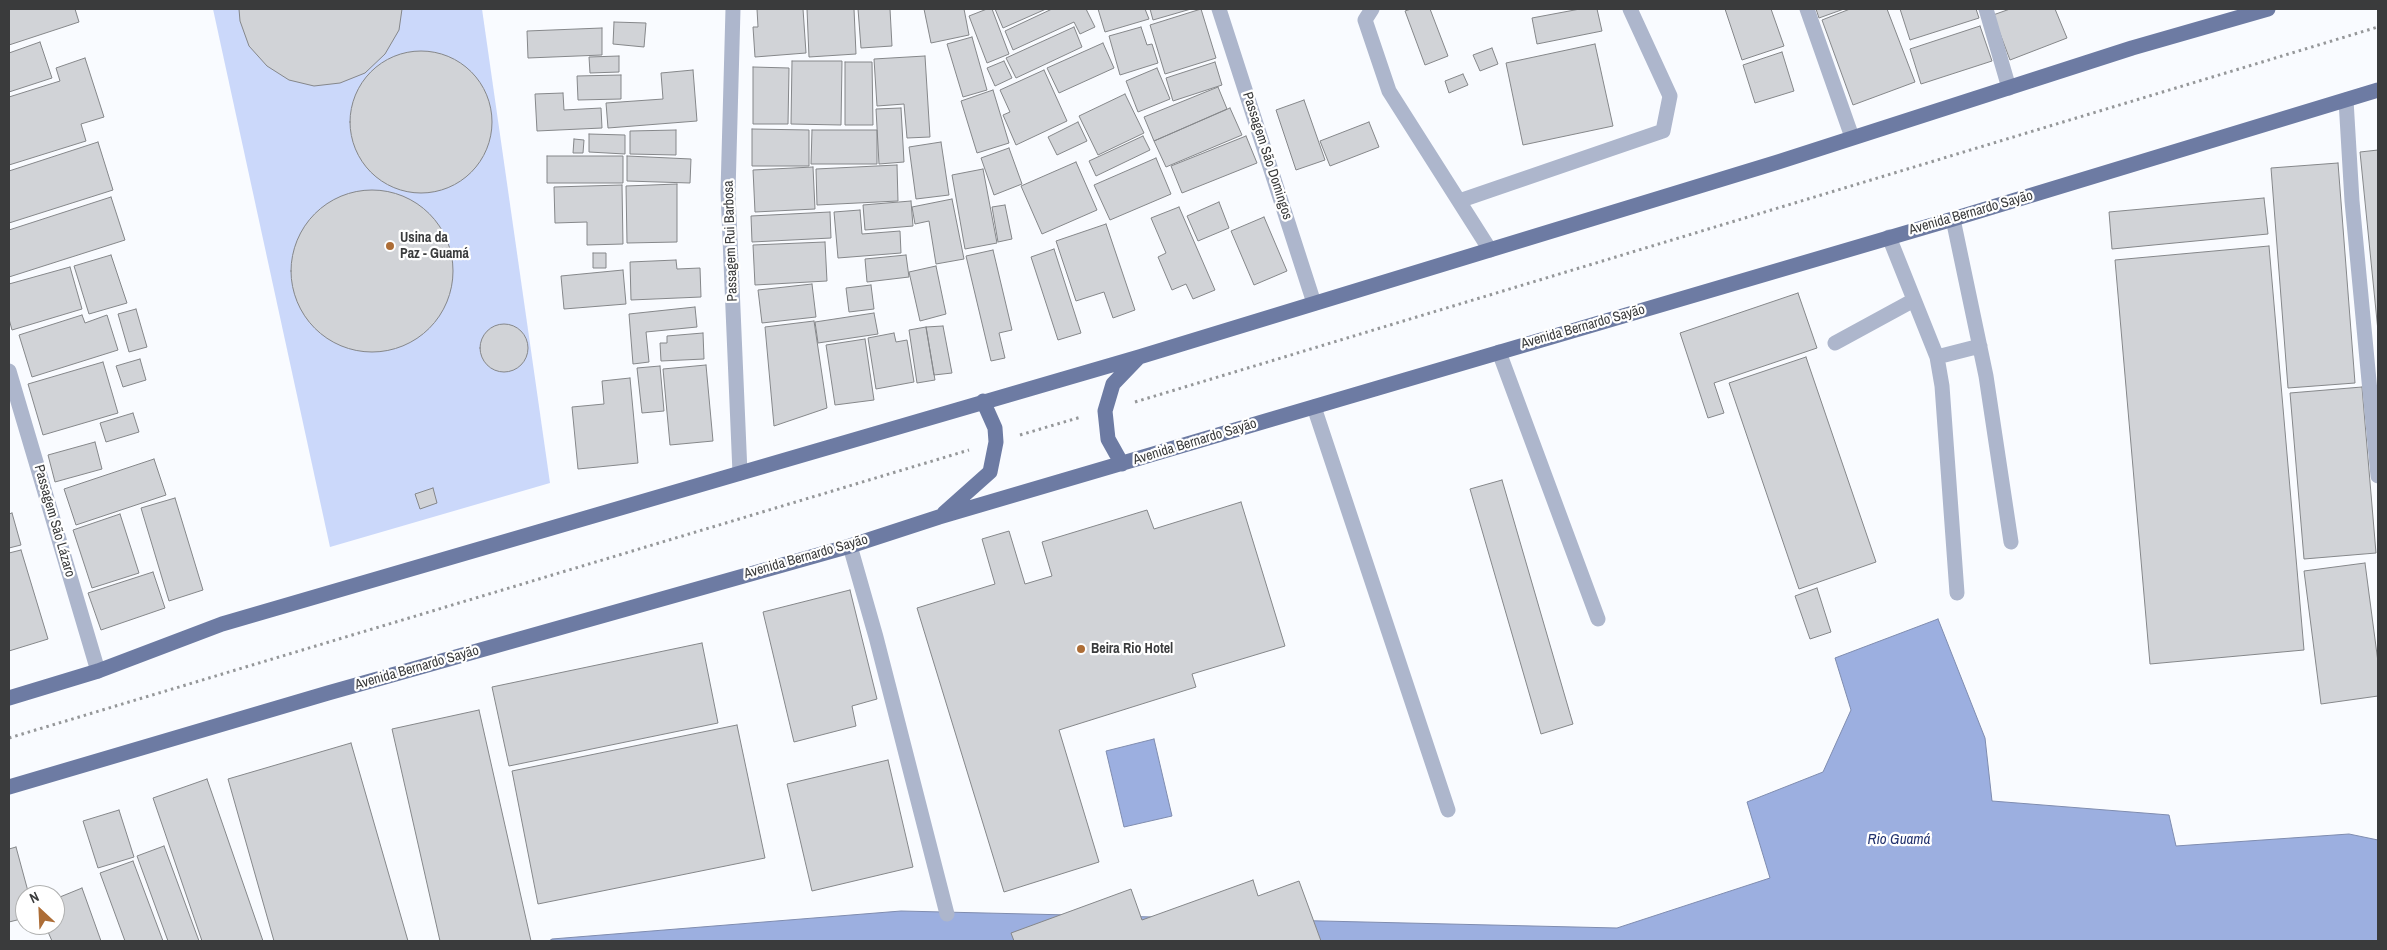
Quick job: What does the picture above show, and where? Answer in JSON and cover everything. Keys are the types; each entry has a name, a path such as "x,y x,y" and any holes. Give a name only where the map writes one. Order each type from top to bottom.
{"main road":[{"path":"9,698 98,671 222,624 1139,357 1778,162 2132,48 2268,9"},
{"name":"Avenida Bernardo Sayão","path":"9,787 337,690 850,546 939,517 1889,236 1953,219 2378,90"},
{"path":"1122,464 1108,439 1105,411 1113,384 1139,357"},
{"path":"939,517 990,472 996,442 995,428 984,401"}],"street":[{"name":"Passagem Rui Barbosa","path":"733,9 728,192 740,473"},
{"name":"Passagem São Domingos","path":"1219,9 1314,303"},
{"path":"1372,9 1365,20 1389,91 1490,250"},
{"path":"1460,201 1663,131 1670,96 1630,9"},
{"path":"1807,9 1852,137"},
{"path":"1986,9 2009,88"},
{"path":"2346,100 2352,201 2378,476"},
{"path":"1953,219 1980,346 2011,542"},
{"path":"1889,236 1937,357 1942,386 1957,594"},
{"path":"1835,343 1914,300"},
{"path":"1937,357 1980,346"},
{"path":"1499,352 1598,619"},
{"name":"Passagem São Lázaro","path":"9,371 98,671"},
{"path":"1314,407 1448,810"},
{"path":"850,546 876,637 947,914"}],"path":[{"path":"9,738 2378,28"}],"shaded area":[{"name":"Usina da Paz - Guamá","path":"213,9 482,9 550,483 330,547"}],"water":[{"name":"Rio Guamá","path":"1938,619 1985,738 1992,801 2169,815 2176,846 2349,834 2378,840 2378,941 549,941 552,939 901,911 1617,928 1770,878 1747,802 1823,772 1851,710 1835,658"},
{"path":"1154,739 1172,816 1124,827 1106,751"}],"building":[{"path":"9,9 75,9 79,22 9,45"},
{"path":"239,9 402,9 399,30 385,54 365,73 340,83 314,86 289,80 267,66 249,46 240,21"},
{"path":"757,9 803,9 806,53 755,57 753,27 758,27"},
{"path":"807,9 854,9 856,54 809,57"},
{"path":"858,9 890,9 892,46 861,48"},
{"path":"924,9 964,9 969,35 931,43"},
{"path":"992,9 1009,54 987,63 969,16"},
{"path":"995,9 1046,9 1003,28"},
{"path":"1052,9 1086,9 1095,27 1080,34 1074,22 1013,50 1005,31"},
{"path":"1098,9 1145,9 1149,19 1105,32"},
{"path":"1150,9 1191,9 1153,20"},
{"path":"1201,9 1216,58 1165,74 1150,25"},
{"path":"1411,9 1430,9 1448,56 1425,65 1405,11"},
{"path":"1580,9 1597,9 1602,31 1537,44 1532,18"},
{"path":"1725,9 1771,9 1784,46 1742,60"},
{"path":"1816,9 1844,9 1819,18"},
{"path":"1850,9 1887,9 1915,82 1853,105 1822,20"},
{"path":"1900,9 1976,9 1979,18 1910,40"},
{"path":"2010,9 2055,9 2067,38 2010,60 1993,15"},
{"path":"614,22 646,23 644,47 613,44"},
{"path":"1980,26 1992,61 1921,84 1910,49"},
{"path":"1074,27 1082,47 1016,78 1006,58"},
{"path":"1141,27 1147,45 1152,44 1158,63 1120,75 1109,36"},
{"path":"602,28 602,55 528,58 527,31"},
{"path":"972,37 987,90 963,97 947,44"},
{"path":"40,42 52,78 9,92 9,53"},
{"path":"1103,43 1114,68 1059,93 1047,68"},
{"path":"1595,44 1613,126 1523,145 1506,63"},
{"path":"1492,48 1498,64 1480,71 1473,55"},
{"path":"421,51 435,52 448,56 461,63 471,72 480,82 487,95 491,108 491,136 487,149 480,162 471,172 461,181 448,188 435,192 421,193 407,192 394,188 381,181 371,172 362,162 355,149 351,136 350,122 351,108 355,95 362,82 371,72 381,63 394,56 407,52"},
{"path":"1782,52 1794,91 1755,103 1743,65"},
{"path":"619,56 619,72 590,73 589,57"},
{"path":"925,56 930,137 907,138 904,104 877,106 874,59"},
{"path":"85,58 104,117 81,124 86,141 9,165 9,97 60,81 56,68"},
{"path":"792,61 842,61 841,125 791,124"},
{"path":"1004,61 1012,78 995,86 987,68"},
{"path":"845,62 872,62 873,125 845,125"},
{"path":"1215,62 1222,85 1173,101 1166,78"},
{"path":"753,67 789,68 788,124 753,124"},
{"path":"1157,68 1170,99 1138,112 1126,81"},
{"path":"693,70 697,121 608,128 606,103 663,99 661,73"},
{"path":"1044,70 1067,121 1016,145 1003,115 1010,112 1000,90"},
{"path":"1463,74 1468,85 1449,93 1445,81"},
{"path":"621,75 621,99 578,100 577,76"},
{"path":"1218,87 1227,109 1154,141 1144,117"},
{"path":"993,90 1009,143 977,153 961,101"},
{"path":"563,93 564,110 601,108 602,128 537,131 535,94"},
{"path":"1125,94 1144,133 1098,155 1079,116"},
{"path":"1304,100 1325,160 1296,170 1276,110"},
{"path":"901,108 904,162 879,164 876,109"},
{"path":"1230,108 1242,135 1166,167 1154,141"},
{"path":"1078,122 1087,141 1057,155 1048,137"},
{"path":"1369,122 1379,147 1330,166 1320,141"},
{"path":"752,129 809,130 809,166 752,166"},
{"path":"676,130 676,155 630,154 630,131"},
{"path":"812,130 877,130 877,164 811,164"},
{"path":"589,134 625,135 625,154 589,152"},
{"path":"1143,136 1150,150 1096,176 1089,161"},
{"path":"1246,136 1257,163 1182,193 1171,166"},
{"path":"574,139 584,140 583,153 573,153"},
{"path":"98,142 113,190 9,223 9,171"},
{"path":"941,142 949,195 916,199 909,147"},
{"path":"1009,148 1022,184 994,195 981,158"},
{"path":"2378,150 2378,331 2360,152"},
{"path":"547,156 623,156 623,183 547,183"},
{"path":"627,156 691,159 690,183 627,181"},
{"path":"1156,158 1171,194 1110,220 1094,185"},
{"path":"1076,162 1097,210 1042,234 1021,186"},
{"path":"2338,163 2355,383 2288,388 2271,168"},
{"path":"897,165 898,201 817,205 816,169"},
{"path":"813,167 815,209 755,212 753,170"},
{"path":"983,169 997,243 965,249 952,175"},
{"path":"677,184 677,242 627,243 626,186"},
{"path":"622,185 623,244 587,245 587,222 555,223 554,187"},
{"path":"372,190 388,192 403,197 417,204 429,214 439,226 446,240 451,255 453,271 451,287 446,302 439,316 429,328 417,338 403,345 388,350 372,352 356,350 341,345 327,338 315,328 305,316 298,302 293,287 291,271 293,255 298,240 305,226 315,214 327,204 341,197 356,192"},
{"path":"111,197 125,240 9,277 9,230"},
{"path":"2264,198 2268,234 2112,249 2109,212"},
{"path":"952,199 964,259 936,264 929,221 915,224 912,207"},
{"path":"911,201 913,226 865,230 863,205"},
{"path":"1219,202 1229,228 1198,241 1187,216"},
{"path":"1005,205 1012,239 998,242 992,207"},
{"path":"1179,207 1215,290 1193,299 1186,284 1172,290 1158,257 1166,253 1151,218"},
{"path":"860,210 862,234 900,231 901,253 838,258 834,212"},
{"path":"830,212 831,238 752,242 751,216"},
{"path":"1264,217 1287,271 1254,285 1231,231"},
{"path":"1106,224 1135,310 1113,318 1104,292 1076,301 1056,241"},
{"path":"825,242 827,281 755,285 753,245"},
{"path":"2269,246 2304,650 2150,664 2115,260"},
{"path":"1054,249 1081,333 1058,340 1031,257"},
{"path":"993,250 1012,330 999,333 1005,358 991,361 966,256"},
{"path":"593,253 606,253 606,268 593,268"},
{"path":"111,255 127,303 89,314 74,266"},
{"path":"906,255 909,277 867,282 865,259"},
{"path":"676,260 677,269 700,268 701,297 631,300 630,262"},
{"path":"936,266 946,314 920,321 909,272"},
{"path":"70,267 82,309 12,330 9,319 9,284"},
{"path":"623,270 626,304 564,309 561,276"},
{"path":"812,284 816,317 762,323 758,290"},
{"path":"871,285 874,309 849,312 846,288"},
{"path":"1798,293 1817,348 1714,383 1724,413 1708,418 1680,333"},
{"path":"695,307 697,327 646,332 649,362 633,364 629,314"},
{"path":"136,309 147,347 129,352 118,314"},
{"path":"874,313 878,334 818,343 815,322"},
{"path":"82,315 85,323 107,315 118,350 32,377 19,335"},
{"path":"814,321 827,408 774,426 765,327"},
{"path":"504,324 513,326 521,331 526,339 528,348 526,357 521,365 513,370 504,372 495,370 487,365 482,357 480,348 482,339 487,331 495,326"},
{"path":"943,326 952,373 934,375 926,327"},
{"path":"926,327 935,380 917,383 909,330"},
{"path":"703,333 704,359 661,361 660,343 667,343 667,336"},
{"path":"894,333 896,342 907,340 914,382 876,389 868,338"},
{"path":"865,339 874,400 835,405 826,345"},
{"path":"1806,357 1876,562 1799,589 1729,383"},
{"path":"140,359 146,380 123,387 116,366"},
{"path":"103,362 118,413 43,435 28,384"},
{"path":"706,365 713,441 670,445 663,369"},
{"path":"660,366 664,411 642,413 637,368"},
{"path":"630,378 638,463 578,469 572,407 604,404 602,381"},
{"path":"2362,387 2376,553 2304,559 2290,393"},
{"path":"133,413 139,432 106,442 100,423"},
{"path":"95,442 102,469 55,482 48,455"},
{"path":"154,459 166,495 76,525 64,489"},
{"path":"1502,480 1573,724 1541,734 1470,489"},
{"path":"433,488 437,503 420,509 415,494"},
{"path":"175,498 203,590 169,601 141,508"},
{"path":"1241,502 1285,646 1192,674 1196,687 1059,730 1099,862 1004,892 917,608 995,584 982,539 1009,531 1025,584 1052,576 1042,542 1147,510 1154,529"},
{"path":"12,513 21,545 9,548 9,514"},
{"path":"120,514 139,573 92,588 73,530"},
{"path":"21,550 48,639 9,651 9,553"},
{"path":"2365,563 2378,662 2378,696 2321,704 2304,571"},
{"path":"153,572 165,608 101,630 88,593"},
{"path":"1817,588 1831,632 1810,639 1795,596"},
{"path":"850,590 877,699 852,706 856,726 794,742 763,612"},
{"path":"702,643 718,723 509,766 492,687"},
{"path":"479,710 531,941 440,941 392,729"},
{"path":"737,725 765,858 538,904 512,771"},
{"path":"351,743 408,941 274,941 228,779"},
{"path":"888,760 913,867 812,891 787,784"},
{"path":"207,779 263,941 202,941 153,798"},
{"path":"119,810 134,857 98,868 83,821"},
{"path":"164,846 199,941 168,941 137,856"},
{"path":"16,847 26,885 15,885 15,920 9,922 9,849"},
{"path":"133,861 163,941 125,941 100,873"},
{"path":"1253,880 1258,896 1299,881 1321,941 1014,941 1011,933 1131,889 1142,920"},
{"path":"82,888 101,941 52,941 49,935 65,935 65,895"}],"place":[{"name":"Usina da Paz - Guamá","path":"390,246"},
{"name":"Beira Rio Hotel","path":"1081,649"}]}
